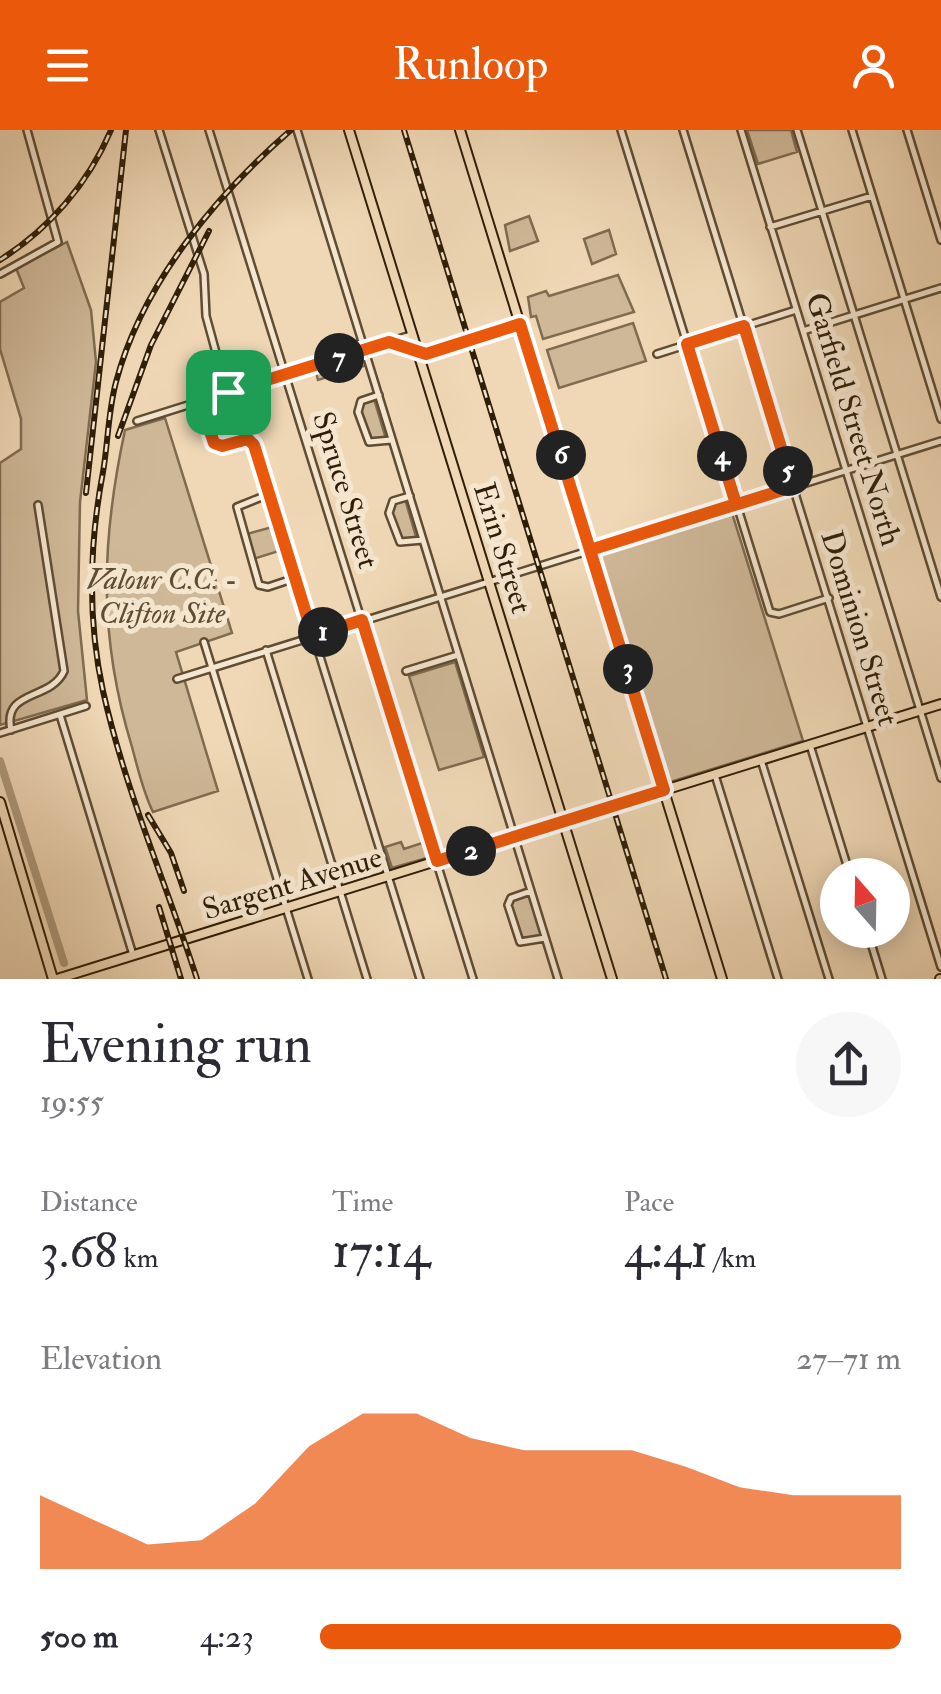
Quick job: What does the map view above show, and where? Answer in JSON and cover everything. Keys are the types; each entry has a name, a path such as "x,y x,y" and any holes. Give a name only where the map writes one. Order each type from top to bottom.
{"main road":[{"name":"Erin Street","path":"350,130 612,979"},
{"path":"460,130 722,979"},
{"name":"Sargent Avenue","path":"55,979 941,704"},
{"path":"0,802 55,979"}],"street":[{"path":"0,274 58,242 27,130"},
{"path":"159,130 204,274 206,316 228,392"},
{"name":"Spruce Street","path":"209,130 473,979"},
{"path":"297,130 558,979"},
{"path":"622,130 772,614 829,598"},
{"name":"Dominion Street","path":"683,130 941,967"},
{"name":"Garfield Street North","path":"741,130 941,778"},
{"path":"797,130 941,597"},
{"path":"852,130 941,418"},
{"path":"907,130 941,240"},
{"path":"770,227 872,196"},
{"path":"803,331 941,288"},
{"path":"658,354 796,310"},
{"path":"389,342 419,353 520,324"},
{"path":"137,421 414,335"},
{"path":"379,395 358,405 364,436 373,444 392,439"},
{"path":"200,401 214,443 222,446 248,439 253,444 420,979"},
{"path":"177,679 941,440"},
{"path":"269,494 237,507 242,534 259,584 270,586 296,578"},
{"path":"410,496 389,506 396,537 408,545 424,540"},
{"path":"11,730 10,713 16,702 50,688 64,671 38,505"},
{"path":"204,642 308,979"},
{"path":"266,650 367,979"},
{"path":"406,671 458,655"},
{"path":"0,733 86,706"},
{"path":"60,715 133,955"},
{"path":"810,745 845,858"},
{"path":"761,760 829,979"},
{"path":"715,774 778,979"},
{"path":"531,891 511,898 508,905 520,942 546,938"},
{"path":"873,948 882,979"}],"green space":[{"path":"747,130 791,130 797,152 758,164"},
{"path":"529,216 538,241 510,251 505,225"},
{"path":"609,230 616,254 592,264 584,239"},
{"path":"67,242 91,310 96,362 80,502 78,611 87,700 0,725 0,463 21,449 21,419 0,349 0,302 24,288 16,268"},
{"path":"618,275 634,312 543,339 536,316 531,317 528,297 546,291 549,296"},
{"path":"633,323 646,361 559,388 547,350"},
{"path":"363,353 367,365 318,380 315,368"},
{"path":"260,385 265,399 207,416 207,402"},
{"path":"374,399 386,439 373,441 360,412 363,402"},
{"name":"Valour C.C. - Clifton Site","path":"165,418 232,633 176,652 218,791 153,812 113,666 108,550 125,430"},
{"path":"405,499 417,540 402,542 391,513 394,504"},
{"path":"732,513 803,741 667,783 598,555"},
{"path":"276,526 282,550 253,559 247,534"},
{"path":"455,662 484,757 439,770 409,676"},
{"path":"401,842 404,849 425,842 430,857 392,868 385,847"},
{"path":"526,895 531,898 543,935 522,941 510,906 512,900"}],"waterway":[{"path":"0,761 64,963"}],"railway":[{"path":"0,260 35,234 65,204 91,169 111,130"},
{"path":"86,493 126,130"},
{"path":"197,979 134,800 103,691 92,609 95,527 113,393 144,310 163,276 210,212 291,130"},
{"path":"404,130 666,979"},
{"path":"118,436 151,345 209,231"},
{"path":"148,815 171,853 184,891"},
{"path":"159,907 181,979"}],"route":[{"path":"228,392 200,401 214,443 222,446 252,441 313,636 362,620 437,861 664,790 590,550 736,504 687,344 744,326 793,487 590,550 520,324 426,354 389,342 228,392"}]}
